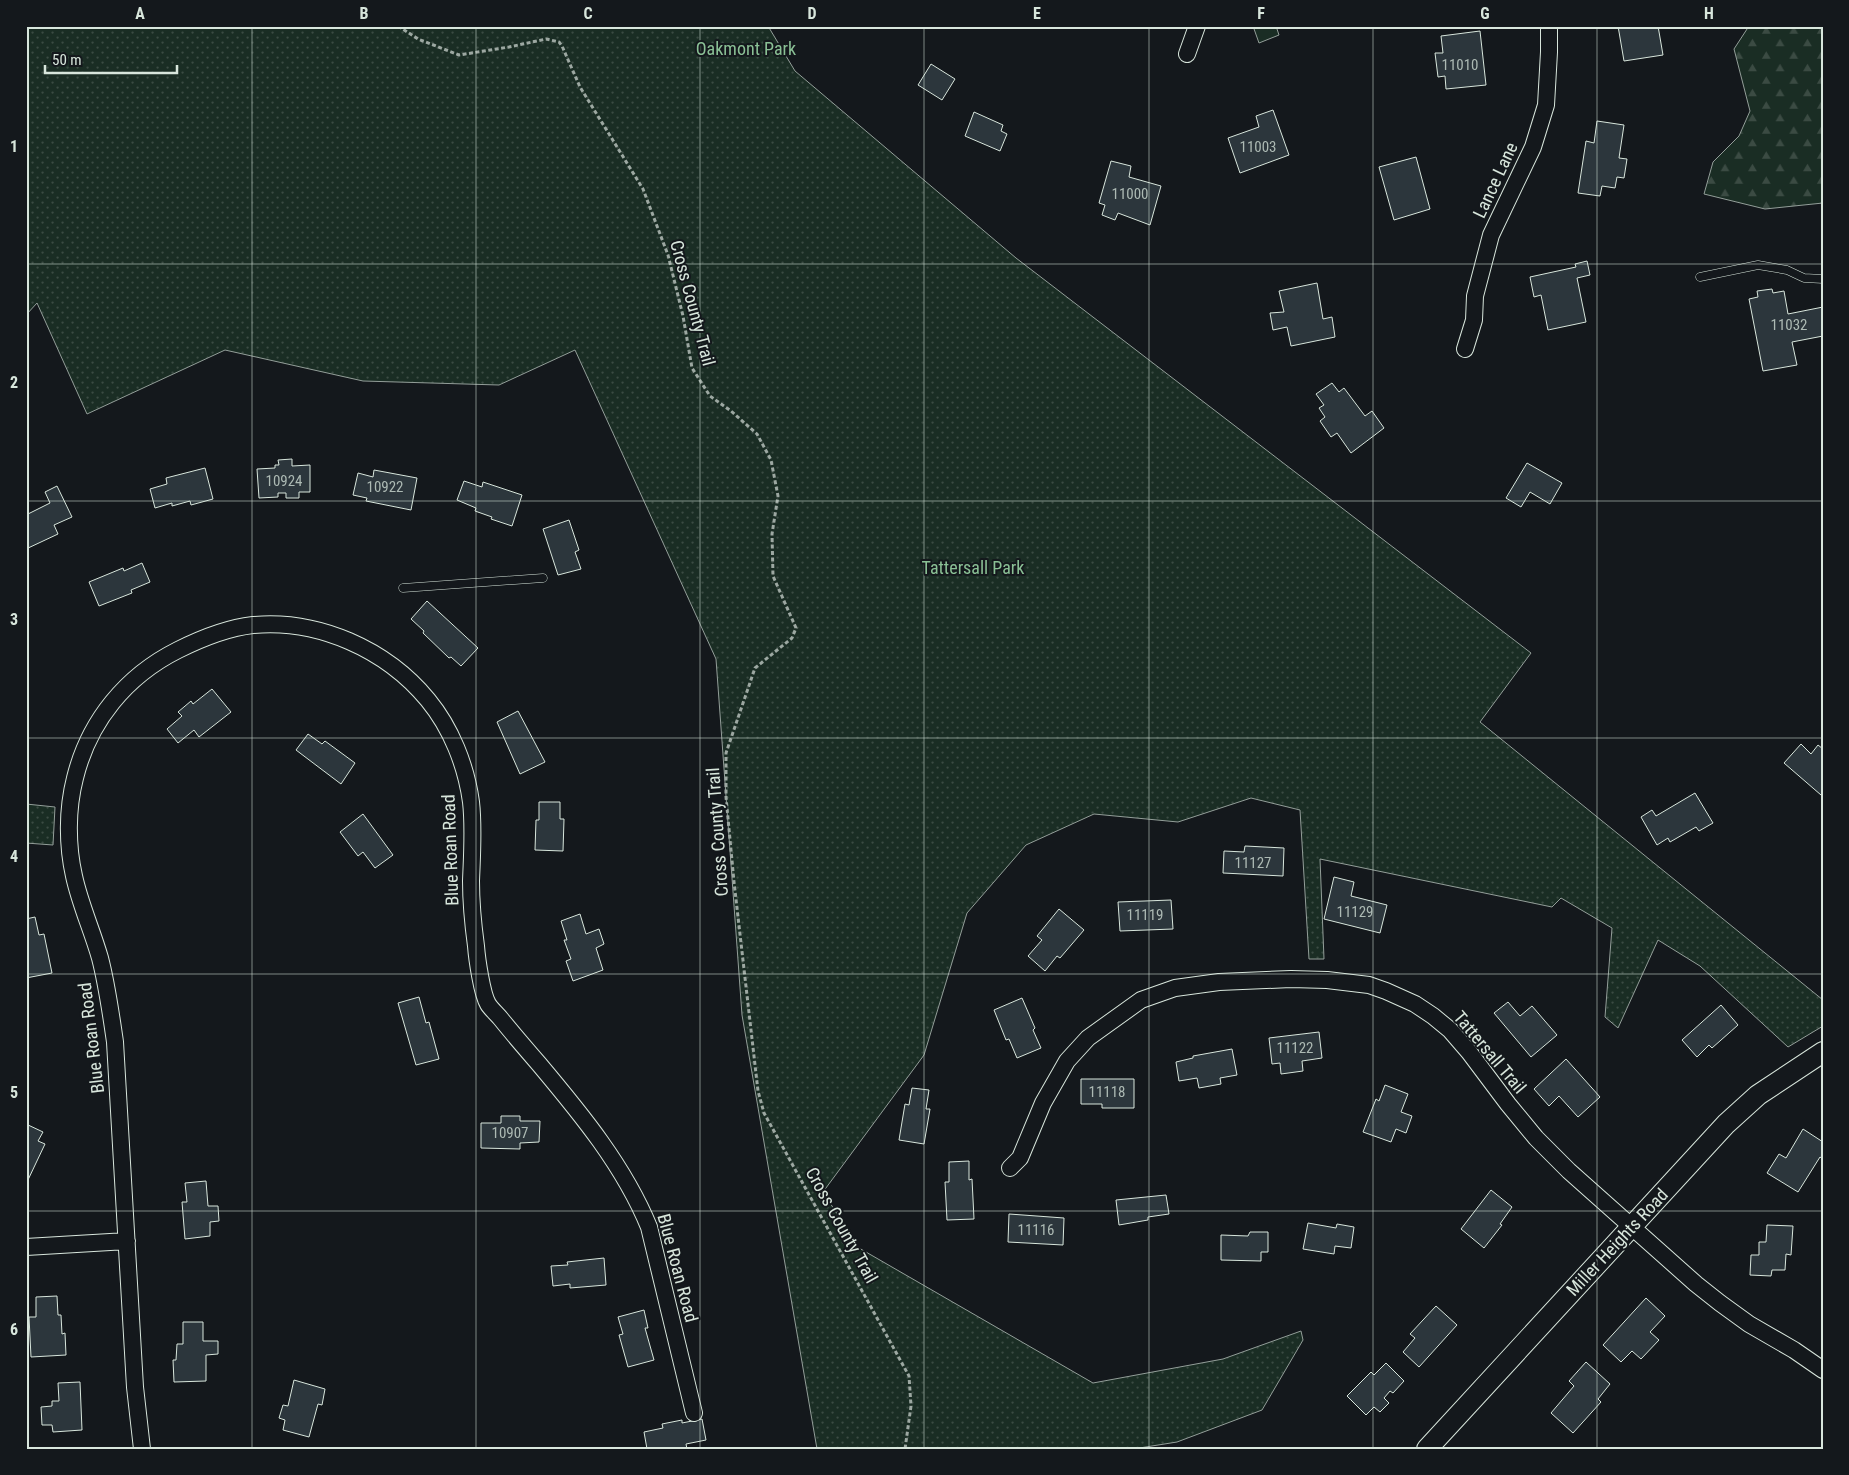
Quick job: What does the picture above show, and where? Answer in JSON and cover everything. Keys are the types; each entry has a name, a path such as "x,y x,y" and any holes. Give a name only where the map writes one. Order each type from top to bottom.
{"street":[{"path":"1187,54 1197,26"},
{"name":"Lance Lane","path":"1465,349 1474,320 1475,296 1491,235 1533,147 1546,104 1549,26"},
{"name":"Blue Roan Road","path":"142,1449 134,1387 115,1050 109,1000 100,958 74,878 71,862 69,812 74,779 84,747 96,724 123,689 165,656 198,640 233,628 257,625 290,626 329,634 362,647 380,657 404,674 428,700 455,743 466,776 471,802 472,922 487,1003 565,1095 615,1161 638,1200 650,1227 694,1413"},
{"name":"Tattersall Trail","path":"1010,1168 1020,1158 1043,1103 1067,1061 1088,1038 1135,1004 1175,988 1188,985 1291,979 1327,980 1369,985 1416,1004 1450,1030 1536,1138 1569,1171 1720,1303 1749,1324 1794,1350 1823,1370"},
{"name":"Miller Heights Road","path":"1427,1449 1697,1154 1758,1095 1823,1052"},
{"path":"26,1246 127,1241"}],"lane":[{"path":"1700,277 1758,265 1787,270 1804,278 1823,279"},
{"path":"403,588 543,578"}],"path":[{"name":"Cross County Trail","path":"398,26 418,39 459,55 546,39 558,42 562,46 580,87 643,189 668,255 683,316 692,368 710,396 732,411 757,434 771,460 778,496 772,534 773,576 796,628 792,638 756,668 726,753 726,797 758,1091 764,1113 909,1376 911,1406 905,1449"}],"green space":[{"name":"Tattersall Park","path":"26,26 768,26 795,71 1016,258 1531,653 1480,722 1823,1000 1823,1026 1788,1047 1700,966 1658,940 1618,1028 1605,1017 1612,928 1561,898 1552,907 1320,859 1324,959 1309,959 1300,810 1251,798 1178,822 1094,814 1026,845 967,913 924,1055 823,1192 859,1248 1093,1383 1223,1359 1301,1331 1303,1340 1262,1410 1177,1442 1133,1449 817,1449 742,1015 716,659 575,350 499,385 363,381 225,350 87,414 37,303 26,315"},
{"path":"1253,26 1276,26 1279,35 1259,43"},
{"path":"1749,26 1823,26 1823,203 1765,209 1704,194 1713,162 1739,136 1750,111 1734,49"},
{"path":"26,804 55,807 53,845 26,843"}],"building":[{"path":"1618,26 1658,26 1663,55 1624,61"},
{"path":"1480,31 1486,85 1446,89 1445,76 1438,77 1435,53 1443,53 1441,36"},
{"path":"931,64 955,79 942,100 918,85"},
{"path":"1273,110 1289,155 1240,173 1228,138 1259,127 1256,116"},
{"path":"974,112 1003,125 1001,131 1007,134 1000,151 965,136"},
{"path":"1597,121 1624,125 1619,158 1627,159 1624,178 1617,177 1615,188 1602,186 1600,196 1578,193 1586,141 1594,143"},
{"path":"1416,157 1430,209 1394,220 1379,167"},
{"path":"1111,161 1131,166 1129,177 1161,186 1150,225 1118,213 1115,220 1102,215 1105,205 1099,203"},
{"path":"1587,261 1590,275 1577,278 1586,322 1548,330 1541,295 1534,297 1530,277 1576,267 1575,264"},
{"path":"1317,283 1323,319 1332,317 1335,337 1291,346 1287,327 1273,330 1270,313 1284,312 1279,291"},
{"path":"1772,289 1773,293 1784,291 1788,314 1823,307 1823,336 1792,342 1797,365 1763,371 1749,299 1758,297 1757,291"},
{"path":"1332,383 1339,392 1344,388 1365,416 1372,411 1384,428 1351,453 1337,433 1331,437 1320,421 1325,417 1319,408 1324,405 1316,394"},
{"path":"292,459 292,466 310,465 310,492 299,492 299,498 286,498 286,493 278,493 278,497 259,498 257,469 275,468 275,465 279,465 278,460"},
{"path":"1527,463 1562,483 1550,504 1530,492 1521,507 1506,498"},
{"path":"205,468 213,499 191,505 190,501 172,506 172,503 155,508 150,489 167,484 166,478"},
{"path":"374,470 417,478 411,510 366,501 367,498 353,495 358,473 373,477"},
{"path":"464,481 482,487 483,482 522,495 512,526 491,519 492,517 475,511 476,508 457,500"},
{"path":"57,486 72,517 54,525 58,534 26,549 26,523 28,522 26,515 50,503 45,492"},
{"path":"569,520 579,550 575,552 581,569 558,575 543,529"},
{"path":"142,563 150,582 131,590 132,593 99,606 89,582 123,568 124,571"},
{"path":"427,601 478,648 461,666 451,657 449,658 411,619"},
{"path":"212,689 231,712 199,737 194,730 178,743 167,729 182,716 178,712 191,701 193,704"},
{"path":"518,711 545,762 520,774 497,722"},
{"path":"308,734 322,744 325,741 355,763 341,784 296,750"},
{"path":"1801,744 1811,754 1818,745 1823,749 1823,792 1821,795 1784,763"},
{"path":"1695,793 1713,823 1699,831 1696,827 1670,842 1668,838 1657,845 1641,817 1652,810 1656,816"},
{"path":"539,802 560,802 560,819 564,819 563,851 535,850"},
{"path":"363,814 393,855 375,868 363,852 358,856 340,832"},
{"path":"1245,846 1284,848 1283,876 1223,873 1224,851 1244,852"},
{"path":"1334,877 1354,882 1351,896 1387,905 1380,933 1324,919"},
{"path":"1171,900 1173,929 1120,931 1118,902"},
{"path":"1059,909 1084,930 1060,958 1057,956 1045,971 1028,956 1042,940 1037,936"},
{"path":"580,914 586,934 599,929 604,944 596,948 603,970 573,981 566,961 571,959 564,940 567,940 561,921"},
{"path":"35,917 39,935 44,934 52,973 26,978 26,919"},
{"path":"419,997 426,1023 429,1022 439,1059 416,1065 398,1003"},
{"path":"1022,998 1041,1048 1017,1058 1009,1039 1006,1040 994,1010"},
{"path":"1508,1002 1520,1016 1532,1006 1557,1035 1531,1057 1494,1013"},
{"path":"1721,1005 1738,1025 1712,1048 1709,1045 1697,1057 1682,1040"},
{"path":"1319,1032 1322,1058 1302,1061 1303,1071 1281,1074 1280,1063 1272,1064 1269,1038"},
{"path":"1232,1049 1237,1075 1220,1078 1221,1084 1199,1088 1197,1078 1179,1081 1176,1062 1193,1058 1193,1056"},
{"path":"1566,1059 1600,1097 1578,1117 1559,1096 1549,1106 1534,1089"},
{"path":"1081,1079 1134,1079 1134,1108 1102,1108 1102,1104 1081,1104"},
{"path":"1385,1085 1408,1094 1401,1112 1412,1116 1406,1133 1396,1129 1391,1142 1363,1132 1376,1099 1379,1101"},
{"path":"912,1088 929,1090 926,1109 930,1109 924,1144 899,1140 905,1104 909,1105"},
{"path":"501,1116 520,1116 520,1121 540,1121 539,1142 520,1143 520,1149 481,1148 481,1123 501,1123"},
{"path":"26,1124 43,1132 38,1141 45,1144 27,1182"},
{"path":"1803,1129 1823,1142 1823,1159 1820,1157 1798,1192 1767,1173 1779,1154 1786,1158"},
{"path":"969,1161 969,1180 972,1179 974,1219 947,1220 945,1182 949,1182 949,1162"},
{"path":"206,1181 208,1206 218,1206 219,1221 210,1222 210,1236 185,1239 182,1202 187,1202 185,1183"},
{"path":"1491,1190 1512,1207 1500,1224 1502,1225 1484,1248 1461,1229"},
{"path":"1166,1195 1169,1214 1148,1217 1148,1220 1119,1225 1116,1200"},
{"path":"1009,1214 1064,1218 1063,1245 1008,1242"},
{"path":"1308,1223 1336,1228 1337,1224 1354,1227 1351,1248 1335,1246 1334,1254 1303,1249"},
{"path":"1767,1225 1793,1226 1791,1255 1786,1254 1785,1270 1772,1270 1771,1276 1750,1275 1751,1255 1759,1255 1759,1242 1766,1242"},
{"path":"1250,1232 1268,1232 1268,1252 1261,1252 1261,1261 1221,1260 1221,1235 1248,1236"},
{"path":"604,1258 606,1285 570,1288 570,1284 553,1286 551,1266 568,1265 567,1262"},
{"path":"57,1296 62,1334 65,1333 66,1355 31,1357 29,1317 36,1317 36,1297"},
{"path":"1646,1298 1665,1316 1650,1332 1659,1340 1641,1359 1632,1351 1621,1362 1603,1345"},
{"path":"1436,1306 1457,1325 1419,1367 1403,1352 1415,1338 1410,1334"},
{"path":"644,1310 648,1328 645,1328 654,1360 628,1367 619,1335 623,1334 618,1317"},
{"path":"183,1322 203,1322 203,1341 218,1341 218,1354 206,1355 206,1381 174,1382 173,1360 176,1360 177,1344 183,1344"},
{"path":"1586,1362 1610,1384 1598,1399 1601,1402 1573,1433 1551,1413 1574,1386 1569,1381"},
{"path":"1386,1363 1404,1381 1393,1393 1390,1391 1384,1398 1389,1403 1380,1412 1374,1407 1366,1415 1347,1396 1371,1372 1374,1375"},
{"path":"294,1380 325,1389 322,1405 318,1404 309,1437 283,1430 285,1420 279,1418 283,1405 288,1406"},
{"path":"80,1382 82,1430 53,1432 52,1425 42,1425 41,1407 52,1406 52,1401 59,1401 58,1383"},
{"path":"702,1419 706,1440 686,1444 687,1449 647,1449 644,1432 663,1428 662,1424"}],"park label":[{"name":"Oakmont Park","path":"746,48"}]}
